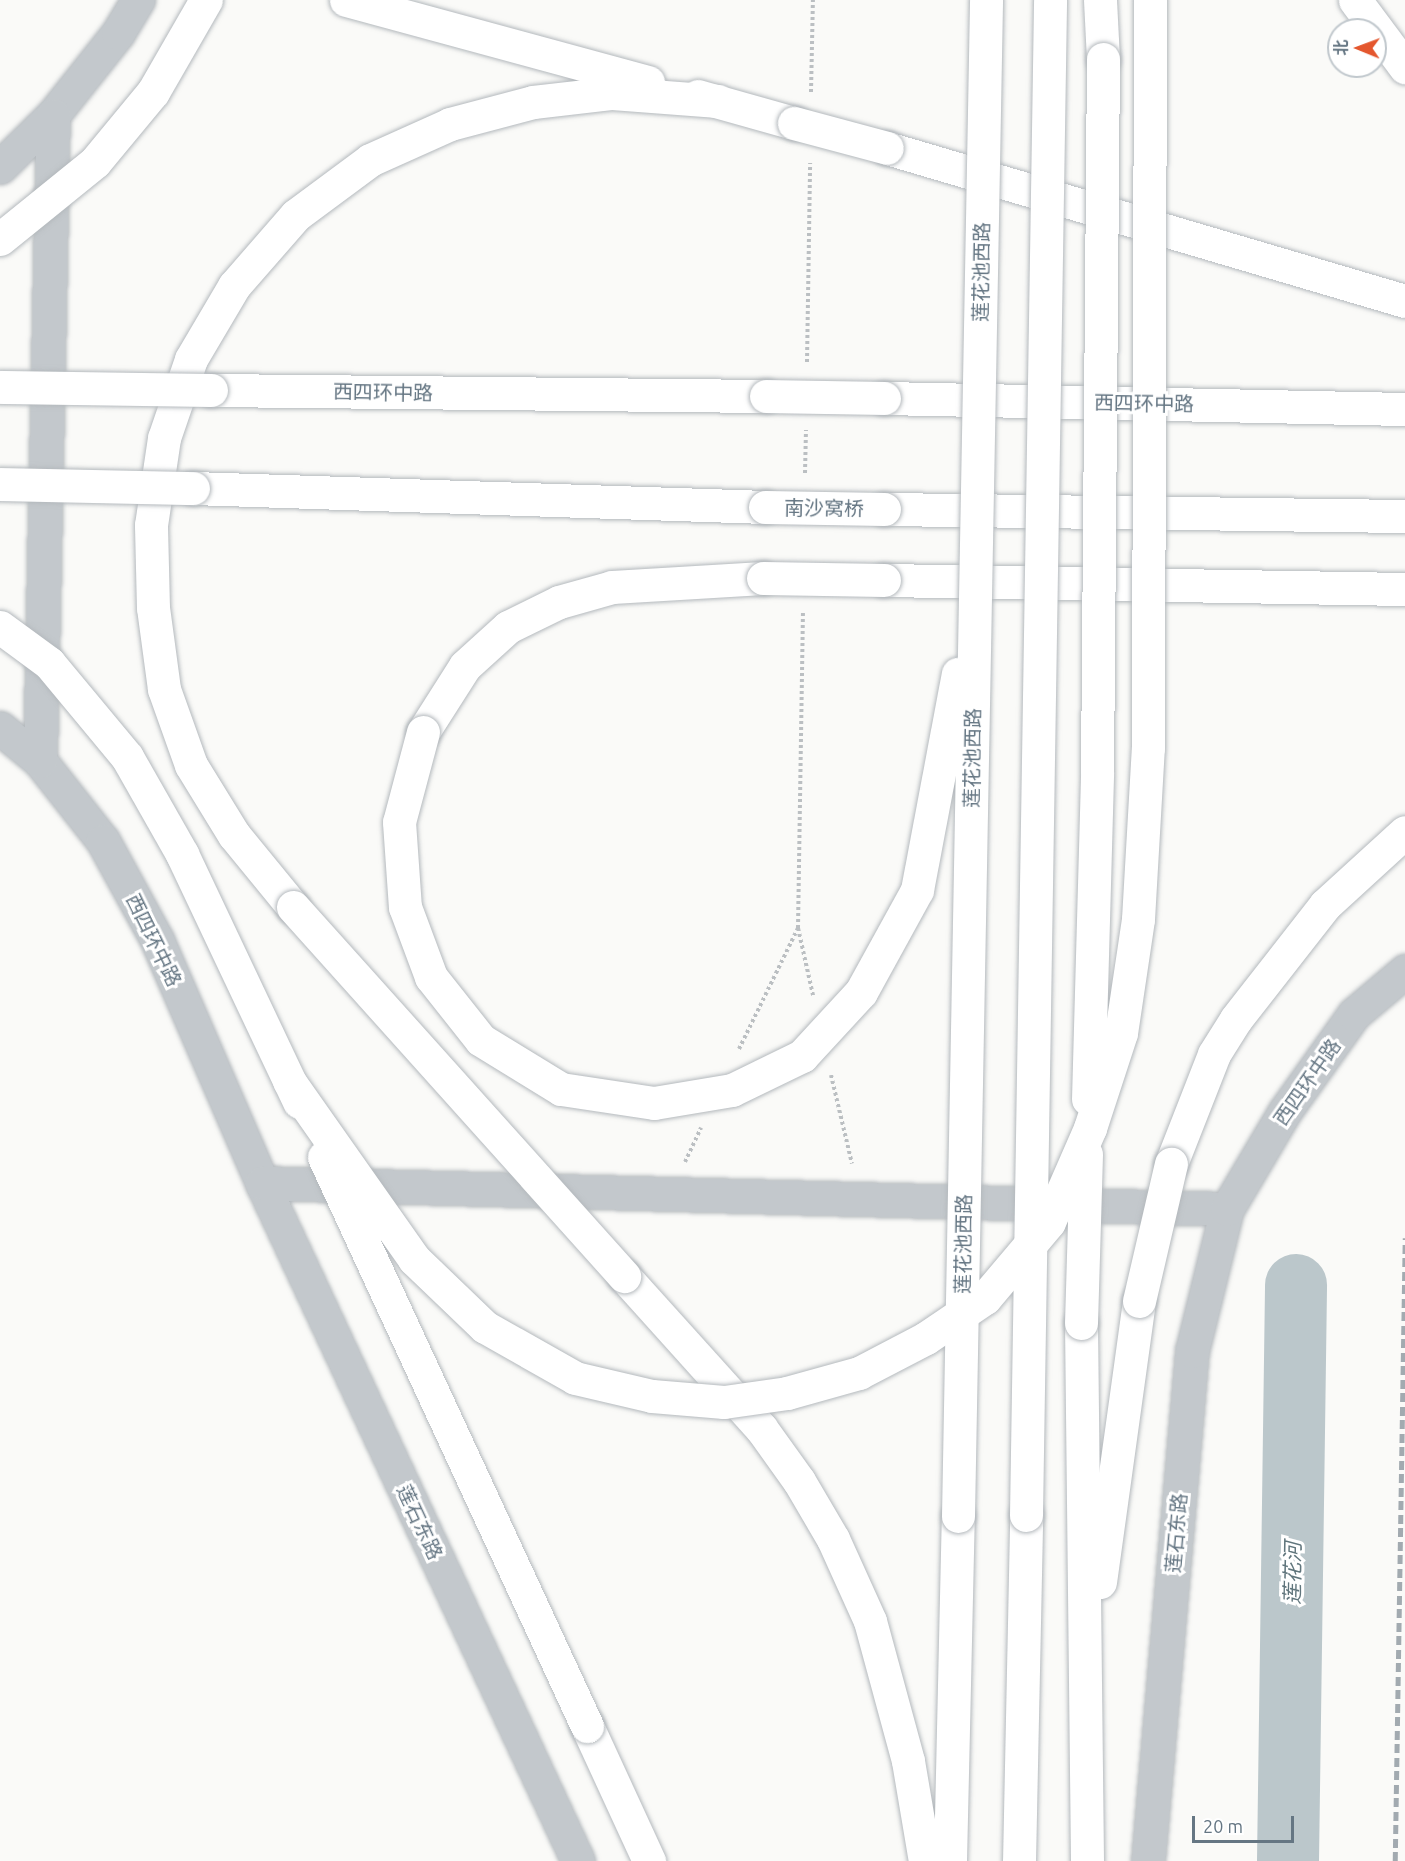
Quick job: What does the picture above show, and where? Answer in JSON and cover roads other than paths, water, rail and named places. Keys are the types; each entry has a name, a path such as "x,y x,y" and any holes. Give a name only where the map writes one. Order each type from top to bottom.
{"highway":[{"path":"0,239 95,162 153,92 206,0"},
{"path":"346,0 887,148 1405,301"},
{"name":"莲花池西路","path":"950,1861 986,0"},
{"path":"1019,1861 1050,0"},
{"path":"1087,1861 1081,1323 1098,772 1103,59 1100,0"},
{"path":"289,1081 414,1259 485,1327 575,1378 651,1396 724,1402 787,1393 859,1373 926,1338 985,1298 1049,1222 1090,1128 1120,1032 1138,919 1148,748 1150,0"},
{"path":"1355,0 1405,67"},
{"path":"718,101 612,93 533,102 450,124 370,160 296,216 234,286 191,359 164,438 151,525 153,608 164,688 191,765 234,835 293,907 761,1428 799,1481 833,1539 870,1621 908,1761 925,1861"},
{"name":"西四环中路","path":"0,387 766,396 1405,409"},
{"name":"南沙窝桥","path":"0,484 193,488 765,507 1405,516"},
{"path":"975,584 917,890 861,992 802,1056 732,1090 654,1103 561,1089 481,1040 431,978 405,907 399,822 423,732 465,666 508,627 560,602 623,586 763,578 1405,589"},
{"path":"0,627 49,663 127,757 182,854 649,1861"},
{"path":"1085,1694 1139,1301 1171,1164 1214,1054 1236,1019 1325,905 1405,832"}],"street":[{"path":"0,167 53,115 118,33 138,0"},
{"path":"40,761 53,115"},
{"name":"西四环中路","path":"0,728 40,761 103,841 157,940 262,1183"},
{"name":"西四环中路","path":"1227,1209 1285,1111 1354,1014 1405,971"},
{"path":"262,1183 1227,1209"},
{"name":"莲石东路","path":"262,1183 578,1861"},
{"name":"莲石东路","path":"1148,1861 1192,1351 1227,1209"}],"waterway":[{"name":"莲花河","path":"1288,1861 1296,1285"}],"railway":[{"path":"1395,1861 1405,1238"}]}
